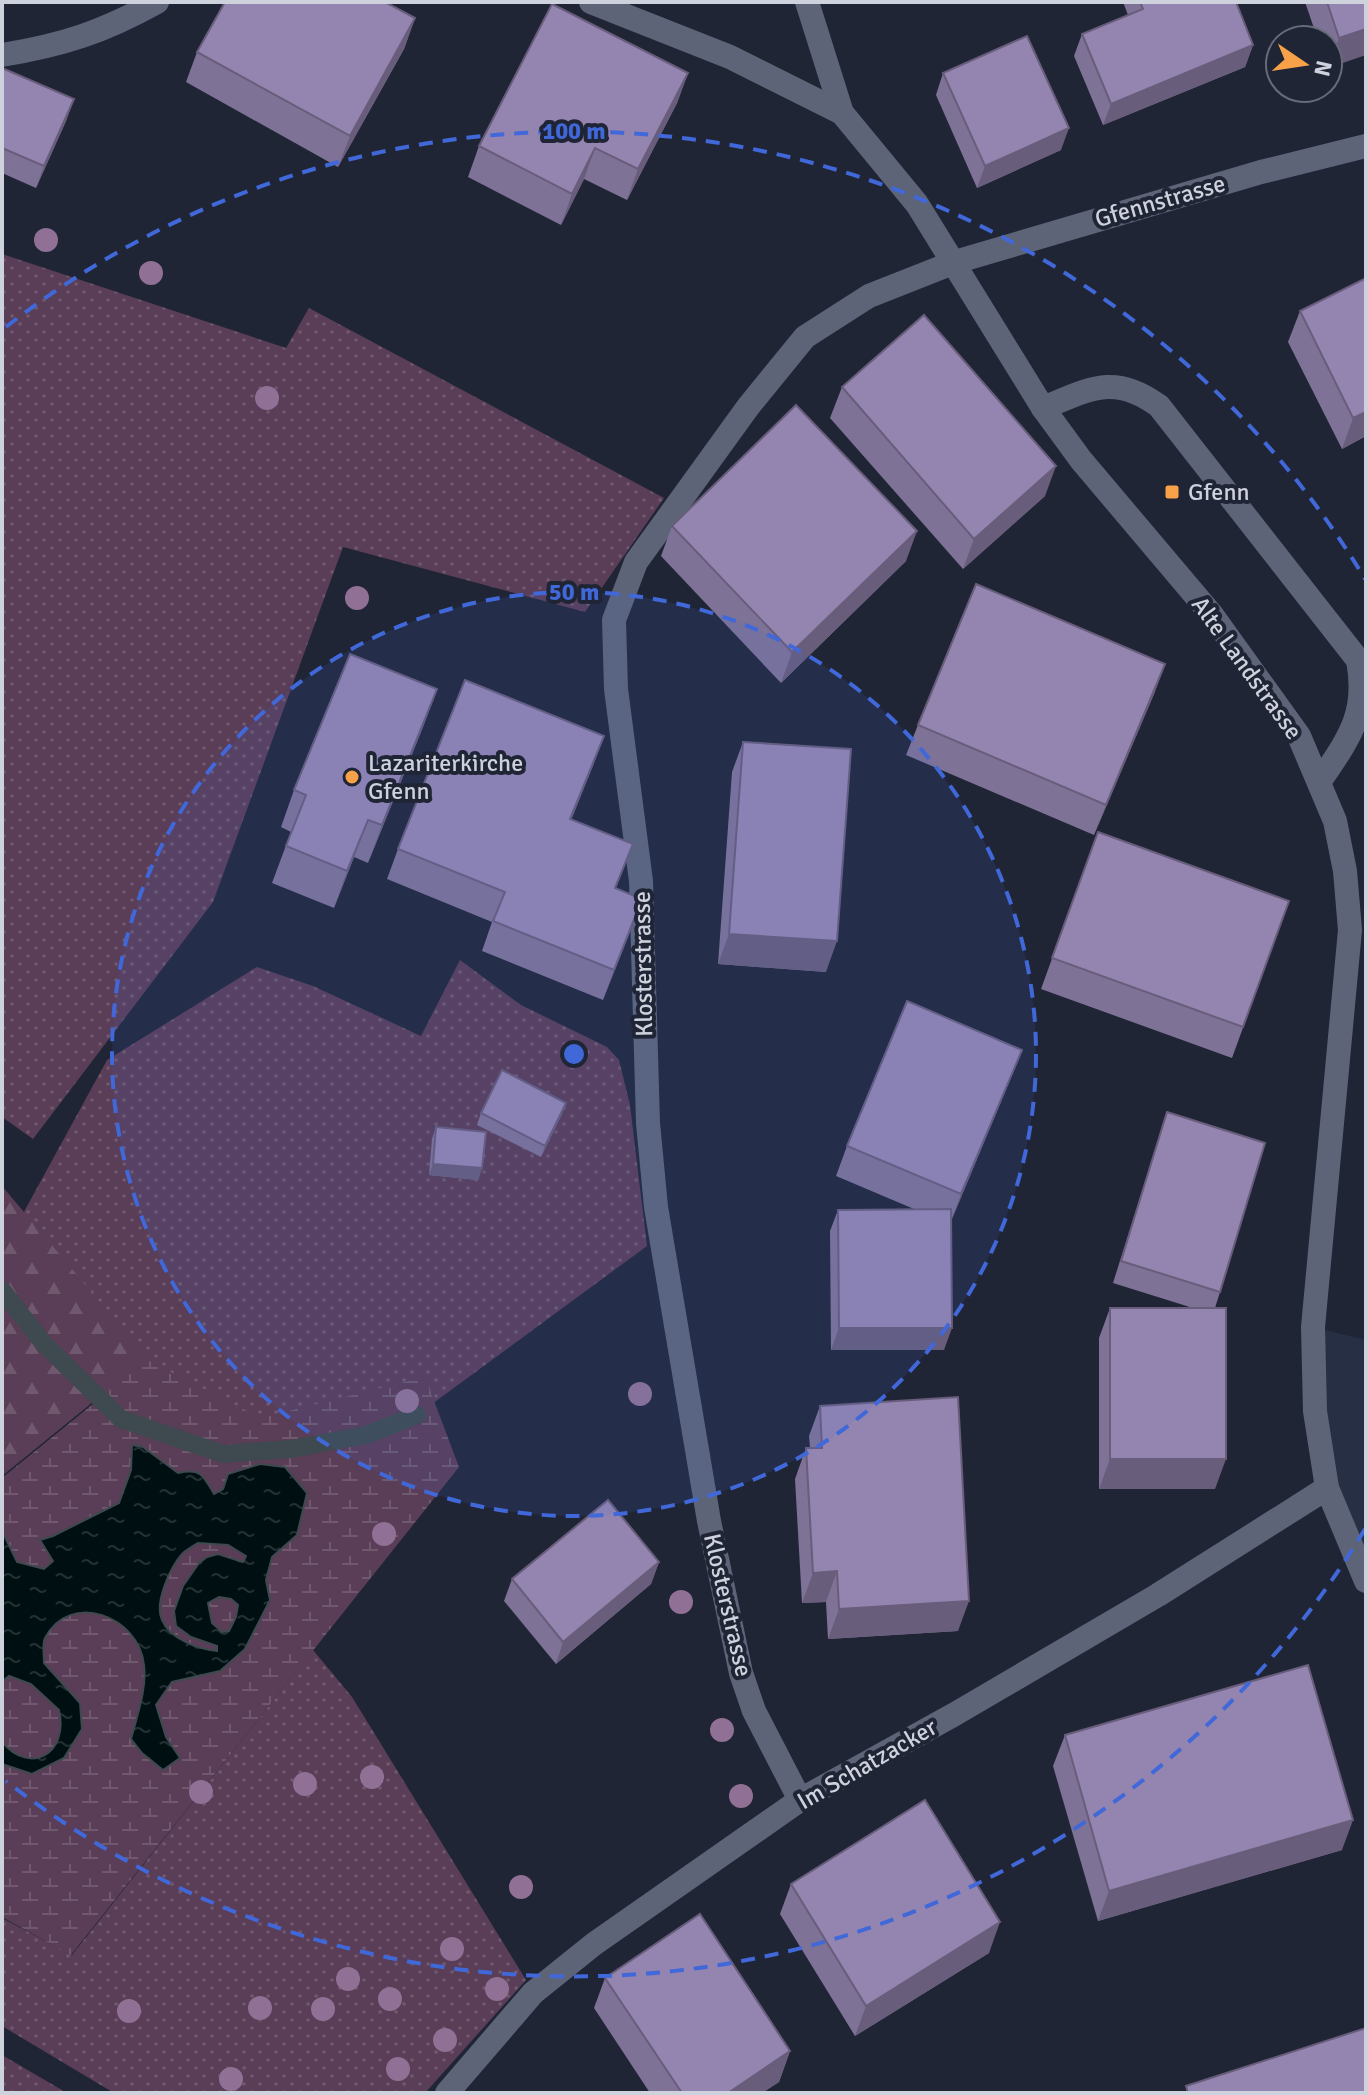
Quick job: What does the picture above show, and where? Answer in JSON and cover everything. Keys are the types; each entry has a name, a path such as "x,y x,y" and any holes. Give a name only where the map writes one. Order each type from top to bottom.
{"street":[{"path":"2,55 49,48 115,26 157,2"},
{"path":"591,2 730,57 842,113"},
{"name":"Alte Landstrasse","path":"807,2 842,113 917,204 1043,408 1081,460 1212,615 1267,689 1299,736 1335,821 1345,871 1350,930 1313,1327 1315,1411 1327,1488 1366,1581"},
{"name":"Gfennstrasse","path":"955,262 1048,233 1366,146"},
{"name":"Klosterstrasse","path":"800,1800 754,1711 741,1673 709,1521 656,1207 648,1123 641,881 616,689 614,620 636,562 748,407 805,337 869,296 955,262"},
{"path":"1043,408 1087,390 1105,387 1125,387 1159,406 1358,660 1363,682 1352,734 1320,781"},
{"name":"Im Schatzacker","path":"447,2093 533,1993 594,1944 800,1800 1145,1603 1327,1488"}],"shaded area":[{"path":"1313,1327 1366,1340 1366,1581 1327,1488"}],"green space":[{"path":"2,254 286,348 309,308 664,498 585,612 343,547 213,902 33,1139 2,1117"},
{"path":"460,960 521,1005 607,1047 619,1060 630,1105 647,1246 417,1415 366,1435 121,1419 44,1344 2,1252 107,1060 257,967 313,986 421,1036"},
{"path":"2,1186 147,1358 2,1476"},
{"path":"147,1360 261,1418 425,1377 459,1467 71,1955 2,1917 2,1478"},
{"path":"313,1650 352,1697 526,1980 425,2093 114,2093 2,2026 2,1918 72,1955"},
{"path":"2,2055 67,2093 2,2093"}],"water":[{"path":"132,1445 143,1447 178,1473 197,1472 214,1494 223,1489 228,1474 260,1464 285,1467 307,1493 297,1535 272,1557 266,1580 270,1600 245,1649 220,1671 172,1682 156,1705 166,1737 180,1758 163,1770 142,1753 131,1739 145,1674 139,1648 130,1633 102,1615 70,1615 56,1623 44,1640 44,1663 80,1703 82,1729 64,1758 32,1774 2,1764 2,1742 13,1752 35,1758 53,1748 61,1725 59,1710 31,1684 9,1676 2,1687 2,1531 17,1562 44,1569 53,1561 40,1540 119,1503 131,1470","holes":["198,1543 228,1545 246,1556 243,1562 218,1554 199,1563 183,1586 174,1611 176,1626 191,1637 217,1646 217,1651 178,1638 166,1627 160,1613 164,1586 173,1568 182,1554","219,1597 231,1599 238,1605 229,1631 222,1632 212,1623 208,1603"]}],"building":[{"path":"225,2 385,2 415,18 350,136 197,52"},
{"path":"1140,2 1236,2 1253,45 1111,104 1082,34 1143,9"},
{"path":"1327,2 1366,2 1366,29 1344,36 1344,24 1334,24"},
{"path":"552,4 688,73 638,169 595,148 572,194 479,146"},
{"path":"1027,36 1069,128 985,166 943,73"},
{"path":"2,68 74,99 44,166 2,148"},
{"path":"1366,278 1366,412 1353,418 1300,311"},
{"path":"924,315 1056,466 974,539 842,387"},
{"path":"796,405 917,531 792,652 672,526"},
{"path":"976,584 1165,664 1106,805 918,725"},
{"name":"Lazariterkirche Gfenn","path":"350,654 437,689 382,825 368,820 347,871 286,846 306,795 294,790"},
{"path":"465,680 604,736 570,819 633,844 615,888 642,899 614,970 493,921 505,892 398,849"},
{"path":"743,742 851,749 837,941 729,934"},
{"path":"1098,832 1289,901 1243,1027 1052,958"},
{"path":"907,1001 1022,1050 961,1194 847,1146"},
{"path":"502,1070 566,1103 545,1146 481,1113"},
{"path":"1167,1112 1265,1143 1220,1292 1121,1261"},
{"path":"436,1127 486,1132 482,1168 433,1164"},
{"path":"951,1209 952,1328 839,1328 838,1210"},
{"path":"1110,1308 1226,1308 1226,1459 1110,1459"},
{"path":"958,1397 969,1601 839,1609 837,1571 813,1573 806,1448 822,1448 820,1406"},
{"path":"608,1500 659,1562 563,1642 512,1579"},
{"path":"1308,1665 1353,1820 1109,1891 1065,1735"},
{"path":"925,1800 1000,1922 866,2006 791,1884"},
{"path":"700,1914 790,2051 728,2093 682,2093 605,1978"},
{"path":"1366,2028 1366,2093 1188,2093 1186,2086"}],"waterway":[{"path":"2,1290 44,1344 121,1419 223,1454 291,1449 366,1435 417,1415"}],"place":[{"name":"Gfenn","path":"1172,492"},
{"name":"Lazariterkirche Gfenn","path":"352,777"}]}
